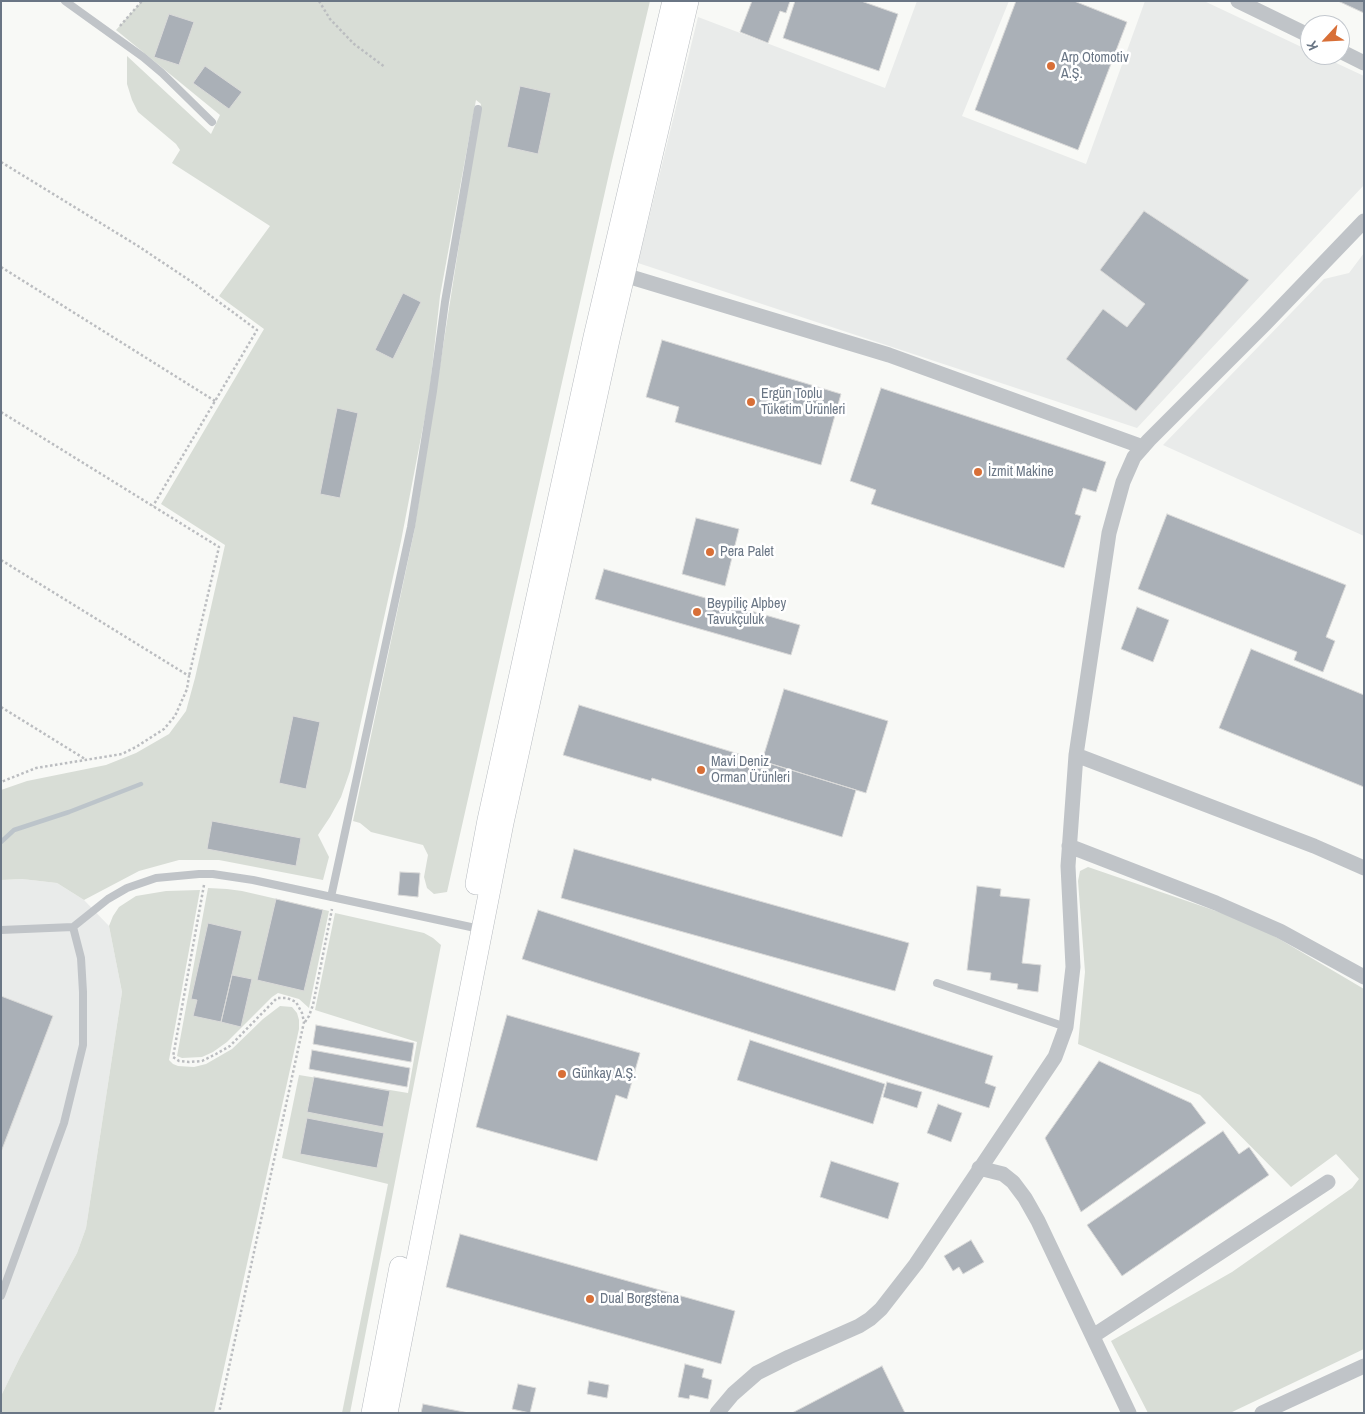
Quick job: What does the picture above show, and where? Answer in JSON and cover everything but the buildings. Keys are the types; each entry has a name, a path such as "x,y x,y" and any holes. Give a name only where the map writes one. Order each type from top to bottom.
{"main road":[{"path":"387,1413 475,928 490,811 594,337 673,1"},
{"path":"372,1413 475,928 503,823 624,275 688,1"}],"street":[{"path":"1238,1 1300,31"},
{"path":"1350,56 1364,63"},
{"path":"717,1413 723,1404 745,1383 771,1365 859,1326 870,1319 893,1295 916,1264 978,1168 1055,1057 1066,1028 1073,968 1068,866 1076,755 1109,533 1123,482 1134,457 1143,447 1364,221"},
{"path":"624,275 890,355 1143,447"},
{"path":"1076,755 1314,846 1364,868"},
{"path":"1069,846 1216,903 1280,931 1364,977"},
{"path":"978,1168 1003,1174 1013,1182 1024,1198 1038,1221 1129,1413"},
{"path":"1093,1336 1328,1182"},
{"path":"1262,1413 1364,1366"}],"lane":[{"path":"65,1 162,73 212,122"},
{"path":"333,897 411,527 445,302 478,109"},
{"path":"1,930 73,928 108,899 127,888 156,878 206,874 252,880 475,928"},
{"path":"1,1296 64,1123 83,1045 81,958 73,928"},
{"path":"936,984 1066,1028"}],"path":[{"path":"112,35 142,1"},
{"path":"319,1 330,19 354,44 386,67"},
{"path":"1,162 161,261 257,330 153,506"},
{"path":"1,267 215,402"},
{"path":"1,412 219,547 187,689 175,716 164,729 122,754 36,768 1,782"},
{"path":"1,560 189,676"},
{"path":"1,707 87,759"},
{"path":"206,874 173,1057 179,1061 189,1062 202,1061 216,1054 230,1046 277,998 287,998 296,1002 304,1022 219,1413"},
{"path":"304,1022 309,1016 313,1005 333,897"}],"shaded area":[{"path":"142,1 650,1 611,165 447,892 434,894 427,888 424,877 428,855 423,845 371,832 360,823 353,821 414,532 481,104 476,100 440,296 429,396 401,541 350,771 341,797 318,835 329,857 323,880 219,860 179,860 139,871 84,900 57,883 22,879 1,880 1,790 27,781 106,765 136,753 169,734 186,711 225,545 161,504 264,329 219,296 270,226 172,163 180,150 176,144 138,112 132,100 127,84 127,56 211,134 220,115 116,30"},
{"path":"917,1 1009,1 962,116 1086,164 1145,1 1204,1 1300,46 1300,65 1340,65 1364,76 1364,185 1137,428 638,263 698,17 885,88"},
{"path":"1364,253 1364,536 1163,445 1324,279 1349,273"},
{"path":"1088,867 1254,924 1364,989 1364,1349 1230,1413 1148,1413 1111,1341 1232,1272 1352,1188 1359,1179 1336,1154 1291,1187 1200,1095 1078,1044 1085,972 1078,881 1080,871"},
{"path":"22,879 57,883 84,900 109,926 122,992 86,1228 77,1253 20,1357 1,1396 1,880"},
{"path":"208,888 242,891 329,911 309,1008 299,999 278,993 227,1042 213,1052 202,1057 182,1058 177,1056"},
{"path":"200,890 169,1060 178,1066 194,1067 206,1064 232,1049 263,1019 280,1006 292,1007 297,1013 299,1020 299,1029 214,1413 1,1413 1,1396 20,1357 77,1253 86,1228 122,992 109,926 119,907 136,896 166,891"},
{"path":"335,913 424,933 441,945 350,1413 342,1413 388,1184 282,1158 299,1075 408,1093 417,1042 315,1010"}],"waterway":[{"path":"1,842 14,830 69,812 141,784"}],"place":[{"name":"Arp Otomotiv A.Ş.","path":"1051,66"},
{"name":"Ergün Toplu Tüketim Ürünleri","path":"751,402"},
{"name":"İzmit Makine","path":"978,472"},
{"name":"Pera Palet","path":"710,552"},
{"name":"Beypiliç Alpbey Tavukçuluk","path":"697,612"},
{"name":"Mavi Deniz Orman Ürünleri","path":"701,770"},
{"name":"Günkay A.Ş.","path":"562,1074"},
{"name":"Dual Borgstena","path":"590,1299"}]}
